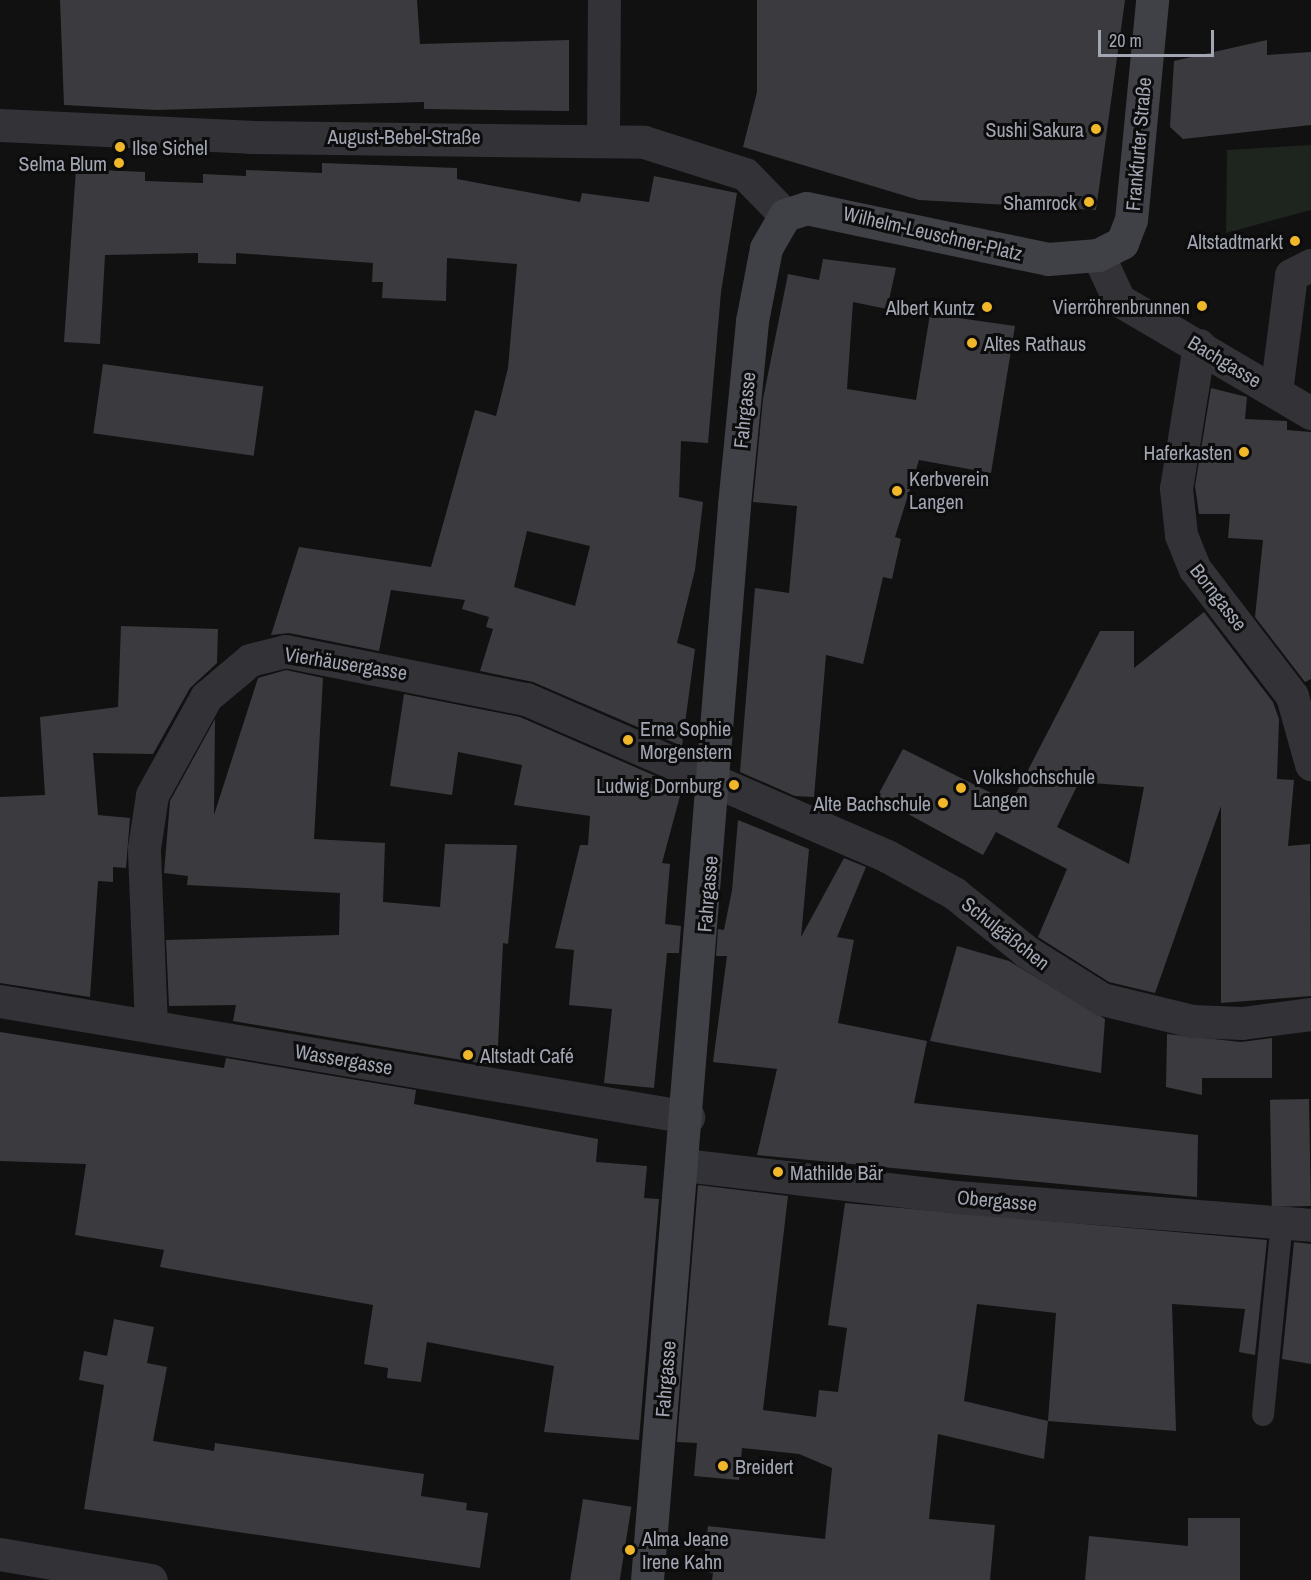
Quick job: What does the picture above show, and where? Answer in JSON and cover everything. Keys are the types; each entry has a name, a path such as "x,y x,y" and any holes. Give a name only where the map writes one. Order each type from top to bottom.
{"main road":[{"name":"Frankfurter Straße","path":"1090,256 1122,243 1131,220 1152,0"},
{"name":"Wilhelm-Leuschner-Platz","path":"785,215 828,209 997,251 1090,256"},
{"name":"Fahrgasse","path":"647,1580 684,1165 752,321 766,248 785,215"}],"street":[{"path":"603,138 604,0"},
{"name":"August-Bebel-Straße","path":"0,126 250,137 603,138 644,142 746,174 785,215"},
{"name":"Bachgasse","path":"1090,256 1119,300 1311,413"},
{"path":"1276,392 1291,275 1311,265"},
{"name":"Borngasse","path":"1199,345 1176,488 1181,535 1195,569 1292,696 1311,764"},
{"name":"Vierhäusergasse","path":"151,1026 146,816 206,697 250,660 285,651 502,690 715,785"},
{"name":"Schulgäßchen","path":"715,785 844,835 947,889 1027,952 1102,999 1192,1021 1242,1023 1311,1014"},
{"name":"Wassergasse","path":"0,1001 688,1117"},
{"name":"Obergasse","path":"684,1165 957,1197 1297,1224"},
{"path":"0,1554 82,1574 151,1580"}],"lane":[{"path":"1263,1415 1297,1224"}],"shaded area":[{"path":"1311,145 1311,210 1226,233 1227,150"}],"building":[{"path":"60,0 417,0 420,44 569,40 569,111 424,109 424,102 157,110 64,105"},
{"path":"757,0 1125,0 1096,210 919,200 743,147 757,92"},
{"path":"1267,40 1267,55 1311,52 1311,125 1183,139 1170,127 1174,61"},
{"path":"322,163 457,168 457,179 580,202 582,193 649,202 654,176 737,193 721,292 708,443 681,441 679,497 703,502 695,570 677,643 695,649 682,746 533,682 480,671 493,629 486,627 489,617 462,609 465,600 391,590 379,651 289,633 271,635 299,547 431,567 475,410 496,416 508,368 517,264 447,258 446,301 382,298 383,282 372,282 373,263 236,253 236,264 198,263 198,253 105,255 100,344 64,342 76,169 145,172 145,181 203,183 203,174 246,176 246,170 322,173","holes":["527,531 590,546 575,606 514,587"]},
{"path":"823,259 896,268 887,309 853,302 847,389 916,400 930,314 1015,326 991,473 919,460 895,537 901,539 892,579 883,577 863,664 826,655 814,797 795,796 740,772 755,588 789,593 797,506 753,502 763,399 788,274 819,280"},
{"path":"103,364 263,387 254,456 93,433"},
{"path":"1211,388 1247,397 1245,419 1287,421 1287,430 1311,432 1311,679 1305,682 1255,617 1263,540 1228,538 1230,514 1199,514 1195,486"},
{"path":"1204,612 1273,702 1279,719 1277,779 1294,780 1288,846 1310,844 1311,996 1221,1003 1221,806 1155,993 1109,982 1038,937 1067,869 996,832 983,855 877,797 903,749 1011,803 1100,631 1134,631 1134,668","holes":["1079,782 1144,787 1129,864 1057,827"]},
{"path":"121,626 218,629 217,663 190,688 153,754 93,753 98,815 130,818 126,868 113,867 113,882 98,881 90,997 0,983 0,797 45,795 40,717 118,707"},
{"path":"286,670 323,678 314,839 385,843 383,902 440,907 445,844 517,845 508,944 503,943 497,1066 233,1021 236,1005 169,1006 166,940 339,935 340,893 187,885 188,876 164,873 170,801 215,719 214,815 258,678"},
{"path":"404,694 520,717 676,785 650,783 680,796 662,863 670,864 665,924 681,926 679,953 667,953 654,1088 604,1083 612,1009 569,1005 574,950 555,948 580,845 588,845 590,816 514,805 522,765 458,752 452,795 390,786"},
{"path":"738,820 809,849 801,937 844,858 866,867 837,937 854,940 838,1023 927,1041 914,1103 1198,1135 1197,1197 757,1155 777,1069 713,1062 727,956 716,956 718,929 724,930 732,890"},
{"path":"957,946 1009,961 1105,1019 1101,1073 930,1041"},
{"path":"0,1032 224,1068 226,1058 416,1090 414,1104 598,1139 596,1162 647,1166 644,1198 659,1199 639,1440 544,1432 554,1366 427,1342 421,1382 387,1378 388,1368 364,1364 373,1305 160,1267 164,1250 75,1235 86,1164 0,1161"},
{"path":"1167,1034 1241,1042 1272,1038 1272,1078 1202,1078 1202,1095 1166,1087"},
{"path":"1309,1099 1311,1206 1272,1207 1270,1100"},
{"path":"698,1185 788,1196 763,1410 816,1417 819,1390 838,1392 847,1328 828,1325 845,1203 1267,1240 1255,1355 1239,1352 1245,1309 1172,1304 1176,1431 1048,1421 1044,1459 938,1434 929,1519 995,1525 990,1580 712,1580 713,1573 702,1571 708,1526 825,1539 832,1468 799,1454 742,1448 739,1480 694,1476 697,1443 677,1442","holes":["977,1304 1056,1313 1048,1421 964,1401"]},
{"path":"1294,1242 1311,1244 1311,1364 1282,1359"},
{"path":"114,1319 154,1327 147,1363 167,1367 153,1441 214,1451 215,1443 424,1474 421,1496 467,1503 466,1510 488,1513 480,1568 84,1509 104,1385 79,1380 84,1351 107,1356"},
{"path":"583,1499 631,1507 620,1580 570,1580"},
{"path":"1188,1518 1240,1518 1240,1580 1085,1580 1089,1536 1188,1546"}],"place":[{"name":"Sushi Sakura","path":"1096,129"},
{"name":"Ilse Sichel","path":"120,147"},
{"name":"Selma Blum","path":"119,163"},
{"name":"Shamrock","path":"1089,202"},
{"name":"Altstadtmarkt","path":"1295,241"},
{"name":"Vierröhrenbrunnen","path":"1202,306"},
{"name":"Albert Kuntz","path":"987,307"},
{"name":"Altes Rathaus","path":"972,343"},
{"name":"Haferkasten","path":"1244,452"},
{"name":"Kerbverein Langen","path":"897,491"},
{"name":"Erna Sophie Morgenstern","path":"628,740"},
{"name":"Ludwig Dornburg","path":"734,785"},
{"name":"Volkshochschule Langen","path":"961,788"},
{"name":"Alte Bachschule","path":"943,803"},
{"name":"Altstadt Café","path":"468,1055"},
{"name":"Mathilde Bär","path":"778,1172"},
{"name":"Breidert","path":"723,1466"},
{"name":"Alma Jeane Irene Kahn","path":"630,1550"}]}
